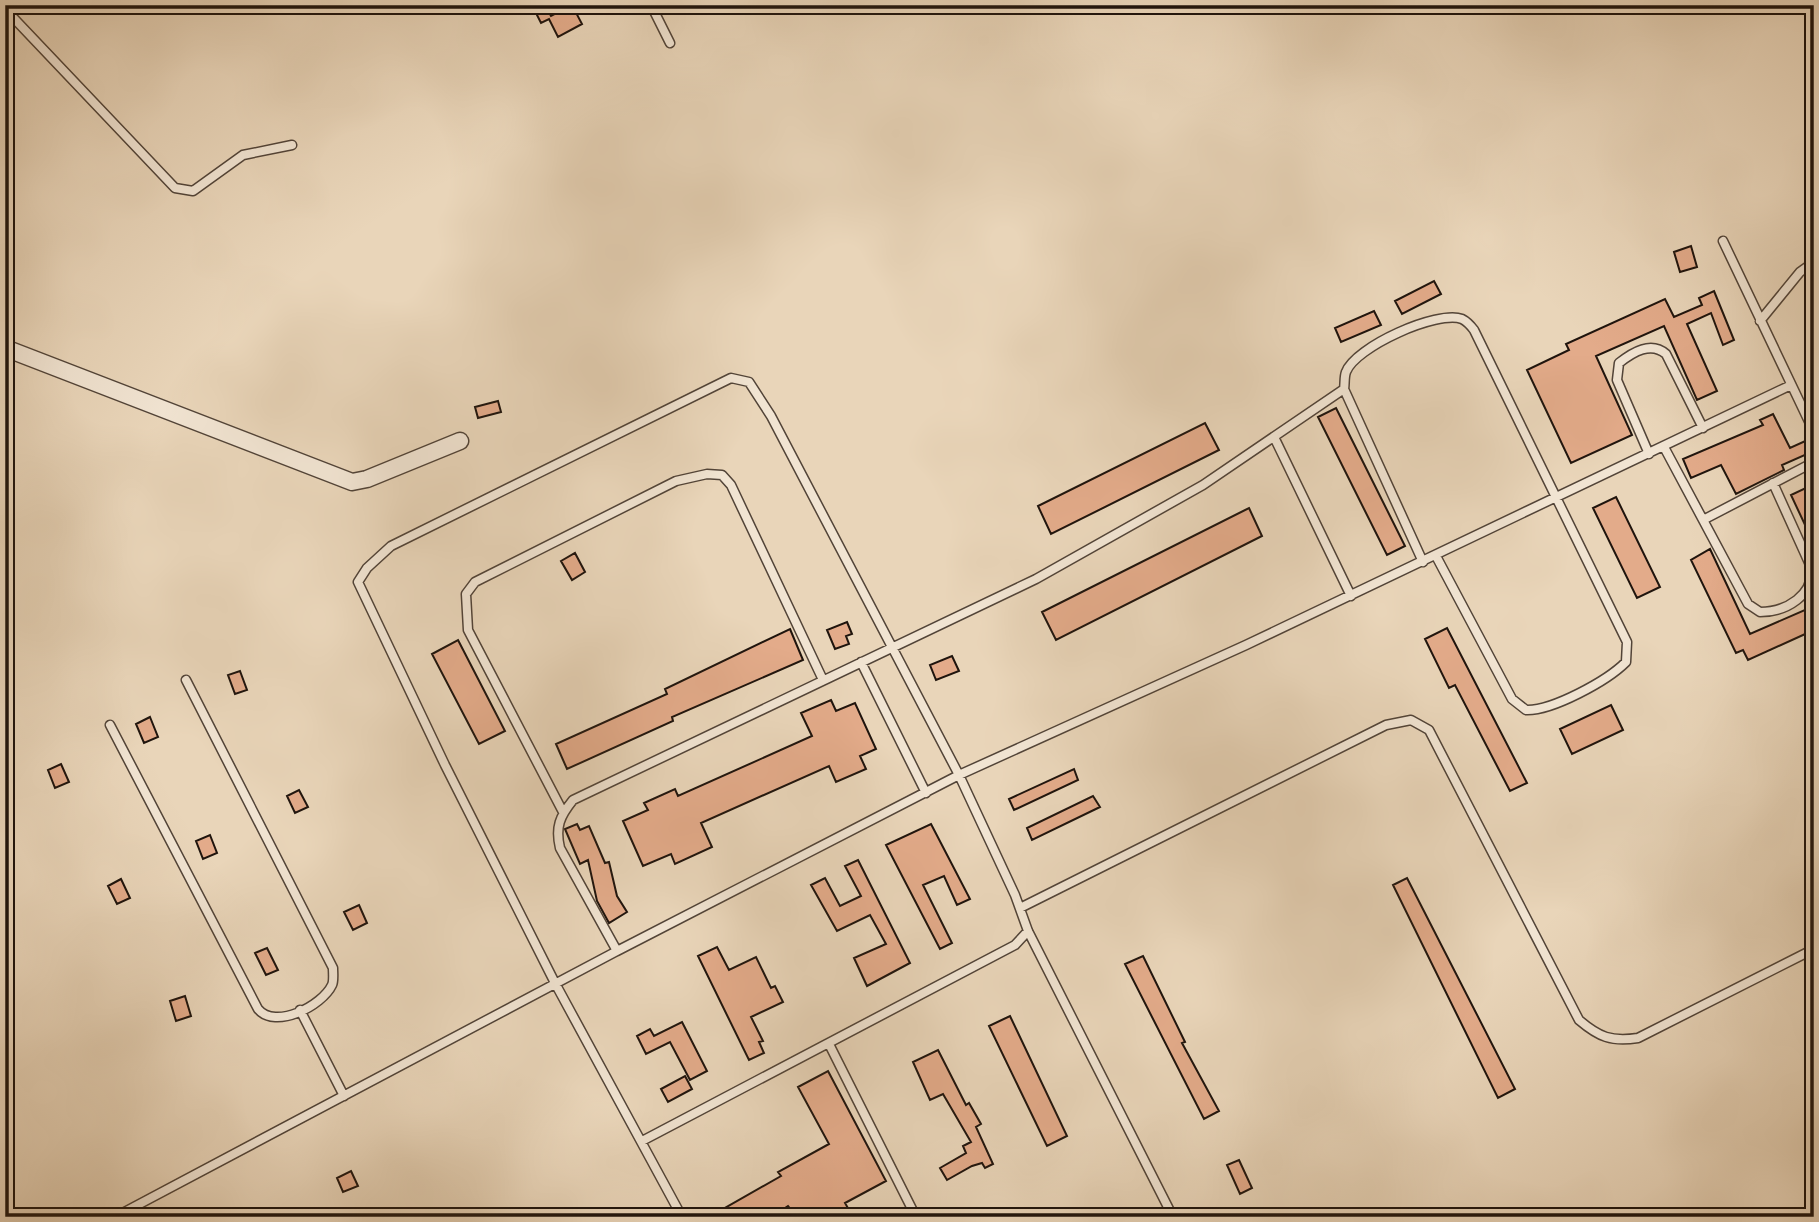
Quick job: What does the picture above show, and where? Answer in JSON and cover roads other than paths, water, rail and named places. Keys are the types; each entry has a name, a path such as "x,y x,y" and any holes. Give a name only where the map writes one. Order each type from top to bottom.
{"street":[{"path":"5,348 352,482 367,479 460,441"}],"lane":[{"path":"651,5 670,43"},
{"path":"5,9 175,188 193,191 243,155 292,145"},
{"path":"1723,241 1789,386 1814,432"},
{"path":"1760,321 1800,272 1814,262"},
{"path":"1423,562 1344,389 1346,371 1370,348 1419,324 1447,317 1463,319 1475,330 1627,642 1626,662 1615,673 1548,708 1526,710 1512,699 1436,556"},
{"path":"1650,454 1617,380 1619,363 1630,354 1648,348 1660,349 1666,354 1703,428"},
{"path":"682,1217 555,983 358,582 367,568 391,546 731,378 749,382 771,416 893,647 959,775 1028,931 1174,1217"},
{"path":"115,1217 555,983 959,775 1351,596 1789,386"},
{"path":"617,951 559,848 556,832 563,812 573,800 1036,579 1203,485 1344,389"},
{"path":"1274,437 1351,596"},
{"path":"1664,447 1748,604 1760,612 1768,612 1795,601 1808,592 1813,580 1811,567 1773,483"},
{"path":"1703,520 1814,462"},
{"path":"563,812 468,630 466,594 475,582 676,481 708,474 722,475 731,485 823,680"},
{"path":"861,662 926,793"},
{"path":"110,725 258,1009 264,1016 274,1019 284,1019 300,1010 324,995 332,984 333,968 186,680"},
{"path":"1020,908 1386,725 1411,720 1429,730 1579,1020 1597,1035 1616,1041 1638,1038 1814,949"},
{"path":"642,1141 1015,945 1028,931"},
{"path":"300,1010 344,1096"},
{"path":"829,1044 916,1217"}]}
